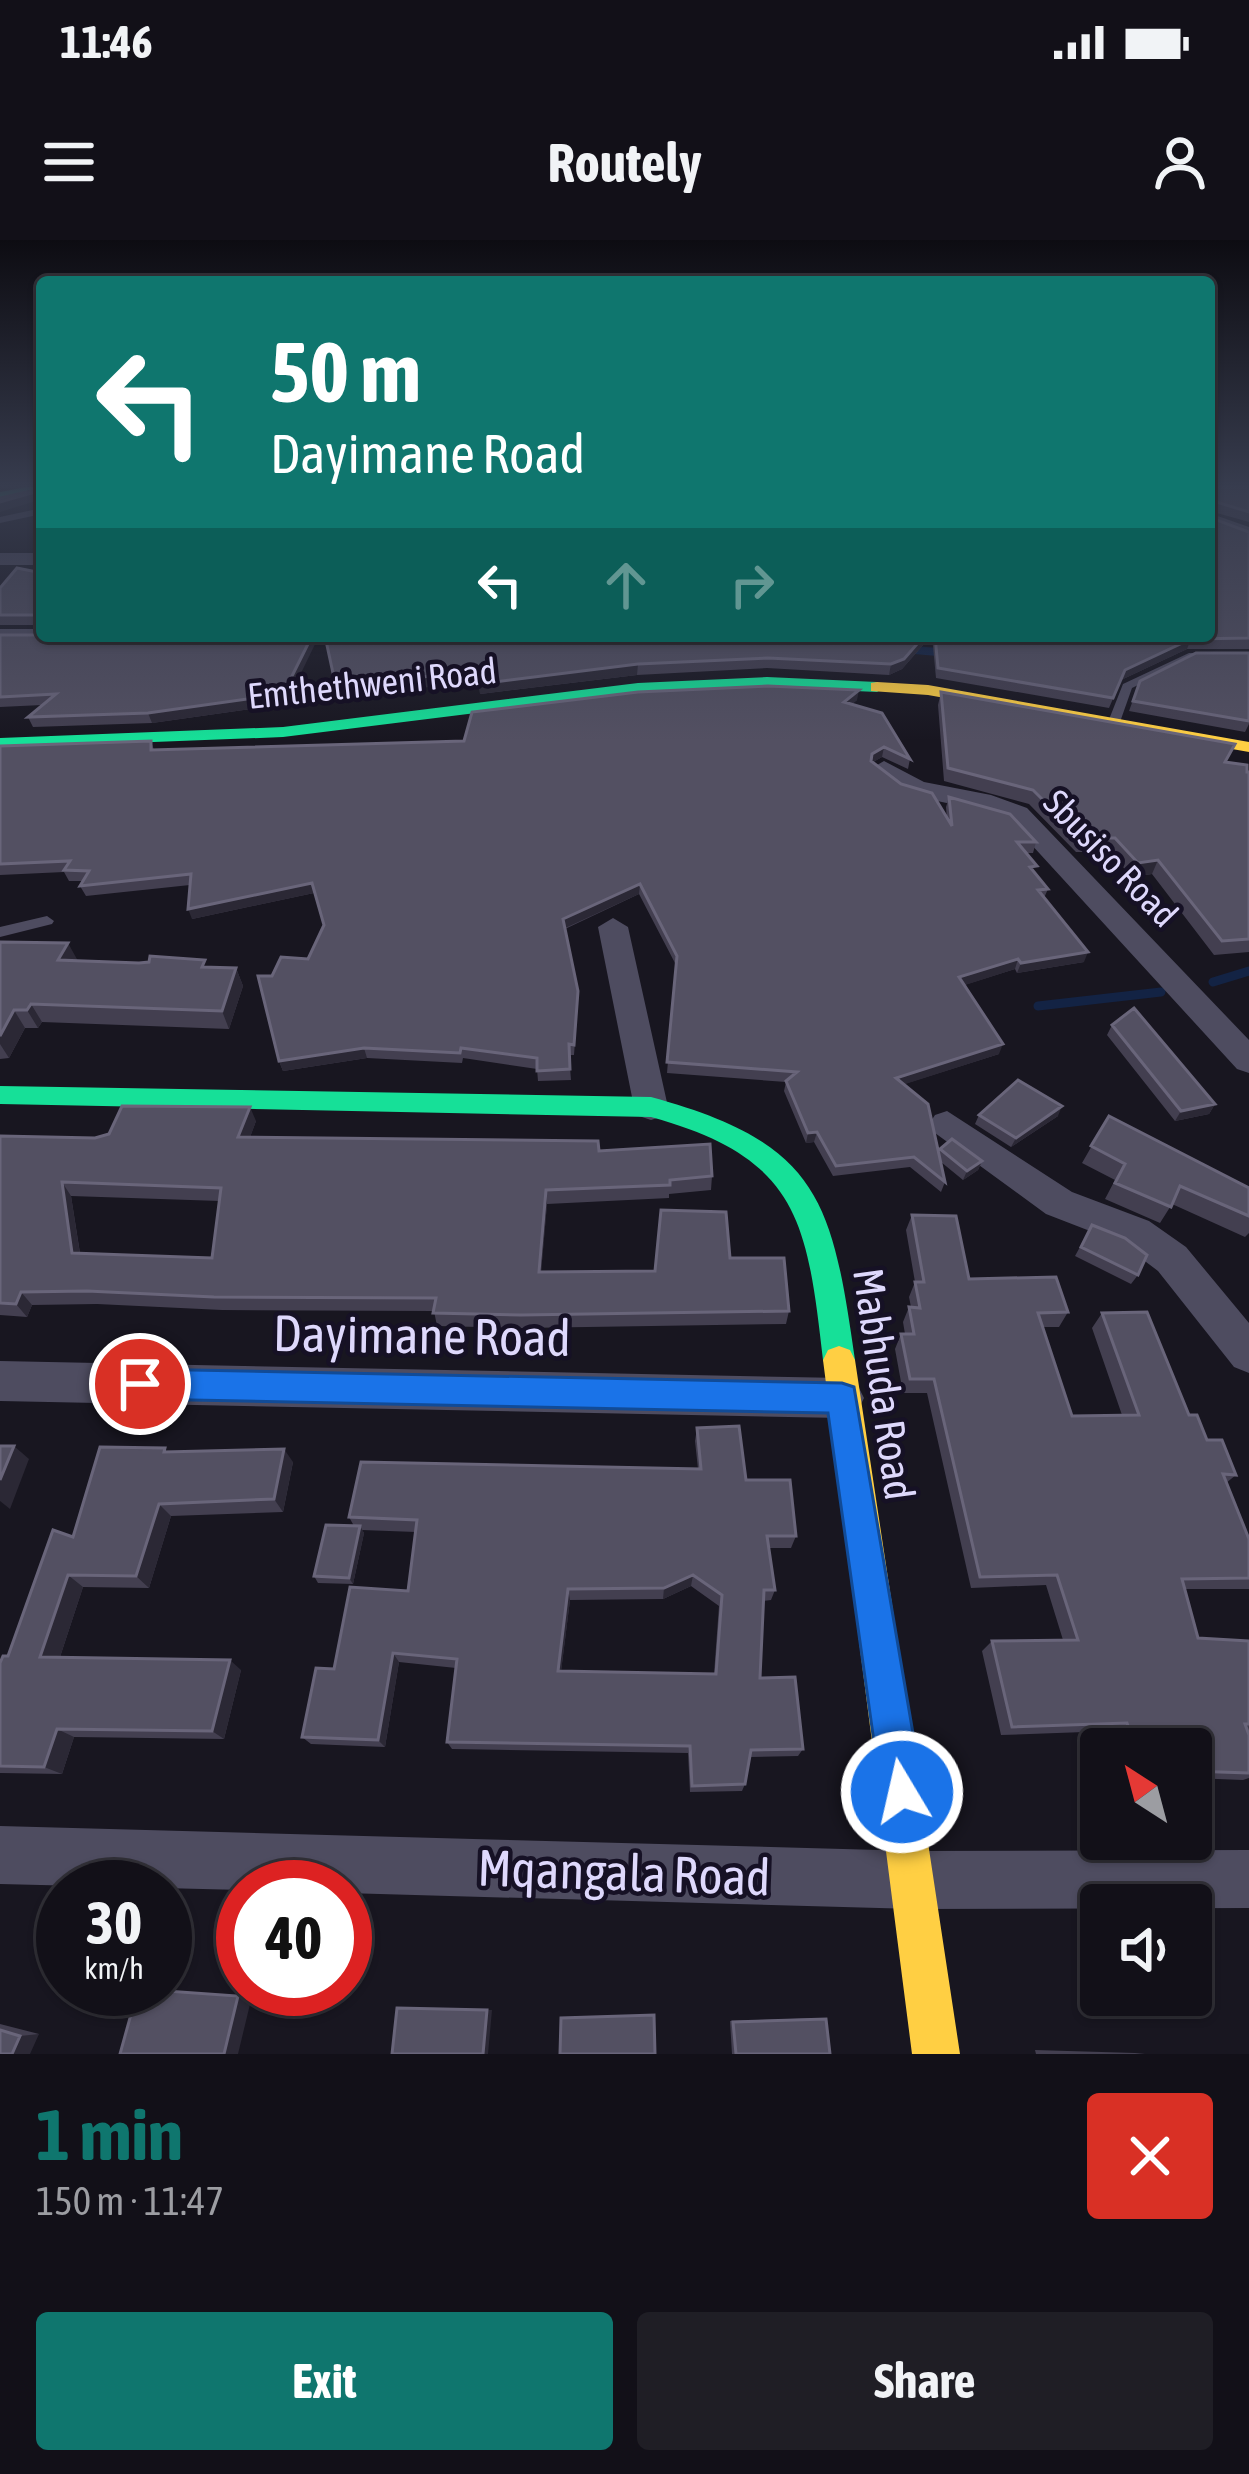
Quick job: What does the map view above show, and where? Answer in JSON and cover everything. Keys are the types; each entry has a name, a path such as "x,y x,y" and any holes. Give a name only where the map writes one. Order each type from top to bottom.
{"street":[{"path":"0,635 36,635"},
{"name":"Emthethweni Road","path":"0,743 283,732 704,682 840,683 928,690 1249,747"},
{"name":"Sbusiso Road","path":"884,768 902,786 916,791 981,797 1018,814 1249,1061"},
{"path":"613,927 650,1108"},
{"name":"Mabhuda Road","path":"0,1095 650,1108 700,1118 750,1142 797,1188 822,1243 936,2054"},
{"path":"947,1124 1059,1203 1135,1232 1172,1259 1249,1354"},
{"name":"Dayimane Road","path":"0,1381 842,1398"},
{"name":"Mqangala Road","path":"0,1855 915,1880 1249,1879"}],"lane":[{"path":"1114,722 1127,686 1189,656 1249,656"},
{"path":"0,932 47,921"}],"building":[{"path":"14,572 36,572 36,615 0,615 0,588"},
{"path":"1215,572 1249,572 1249,638 1215,639"},
{"path":"0,635 36,635 36,642 309,642 283,694 148,713 28,717 56,694 0,697"},
{"path":"326,642 919,642 904,659 891,664 768,658 638,664 479,684 482,670 336,687"},
{"path":"936,642 1185,642 1125,670 1113,698 938,668"},
{"path":"1196,653 1249,653 1249,721 1133,701 1140,681"},
{"path":"768,686 859,690 844,702 882,713 910,759 884,747 872,754 871,761 901,784 932,793 952,826 949,797 1010,814 1036,842 1017,842 1048,889 1038,890 1088,952 1021,963 1018,959 959,977 1003,1044 896,1078 928,1104 945,1182 914,1157 836,1166 817,1132 808,1133 786,1081 797,1072 667,1062 677,956 640,884 563,919 578,991 570,1069 537,1071 537,1058 461,1048 460,1053 364,1048 279,1061 258,976 272,976 281,957 308,959 324,925 312,883 188,909 191,874 80,886 89,871 64,870 70,861 0,864 0,746 151,741 151,750 464,741 472,712 638,692"},
{"path":"941,692 1235,744 1225,762 1247,765 1249,772 1249,939 1222,941 1158,860 1138,863 1115,838 1081,838 1033,790 948,768"},
{"path":"0,942 68,943 58,960 139,963 149,962 150,956 205,960 202,967 236,968 222,1011 31,1004 27,1010 14,1010 0,1036"},
{"path":"1134,1008 1215,1104 1181,1111 1112,1025"},
{"path":"1018,1080 1062,1106 1016,1138 979,1115"},
{"path":"122,1106 250,1107 238,1137 598,1141 599,1151 710,1144 712,1176 670,1180 670,1185 546,1190 539,1272 655,1271 661,1210 726,1212 730,1258 784,1258 789,1311 433,1313 436,1298 87,1291 21,1292 16,1304 0,1303 0,1136 95,1138 109,1134","holes":["62,1182 221,1188 212,1258 72,1253"]},
{"path":"1109,1116 1249,1188 1249,1216 1180,1186 1171,1207 1115,1183 1125,1164 1091,1146"},
{"path":"952,1139 982,1161 967,1171 940,1149"},
{"path":"912,1215 956,1216 969,1279 1056,1277 1068,1312 1038,1313 1072,1416 1139,1415 1102,1313 1147,1312 1189,1415 1197,1415 1207,1440 1222,1440 1236,1475 1223,1474 1249,1539 1249,1578 1182,1579 1198,1638 1249,1641 1249,1724 1245,1724 1249,1773 1212,1772 1212,1728 1129,1728 1127,1723 1012,1727 992,1641 1078,1640 1057,1575 980,1577 934,1379 910,1379 901,1334 914,1334 909,1307 920,1308 915,1282 924,1282"},
{"path":"1092,1225 1125,1238 1147,1255 1138,1275 1081,1247"},
{"path":"739,1426 746,1480 790,1480 796,1536 767,1536 775,1590 764,1590 760,1678 795,1677 803,1749 751,1750 745,1784 692,1786 690,1746 447,1742 457,1659 393,1653 378,1740 302,1737 316,1668 334,1669 350,1587 408,1591 417,1520 349,1517 361,1462 701,1469 697,1428","holes":["693,1575 722,1595 716,1674 558,1671 568,1589 664,1588"]},
{"path":"0,1446 14,1446 0,1480"},
{"path":"100,1447 165,1448 164,1452 284,1449 274,1499 159,1504 136,1576 68,1575 40,1657 230,1660 212,1731 57,1729 44,1767 0,1766 0,1663 8,1656 53,1530 73,1537"},
{"path":"326,1525 360,1526 349,1578 314,1576"},
{"path":"192,1993 216,1994 216,2016 233,2016 224,2054 120,2054 131,2016 192,2016"},
{"path":"397,2008 487,2010 483,2054 392,2054"},
{"path":"654,2015 655,2054 560,2054 561,2018"},
{"path":"826,2019 830,2054 736,2054 733,2022"},
{"path":"0,2030 20,2036 12,2054 0,2054"}],"waterway":[{"path":"903,649 949,653"},
{"path":"1213,982 1249,971"},
{"path":"1038,1006 1161,992"}],"traffic: fast":[{"path":"0,743 283,732 638,688 767,682 877,687"},
{"path":"0,1095 651,1107 679,1115 758,1152 799,1193 823,1248 839,1360"}],"traffic: slow":[{"path":"877,687 928,690 1249,747"},
{"path":"839,1360 936,2054"}],"route":[{"path":"140,1384 842,1398 902,1792"}]}
